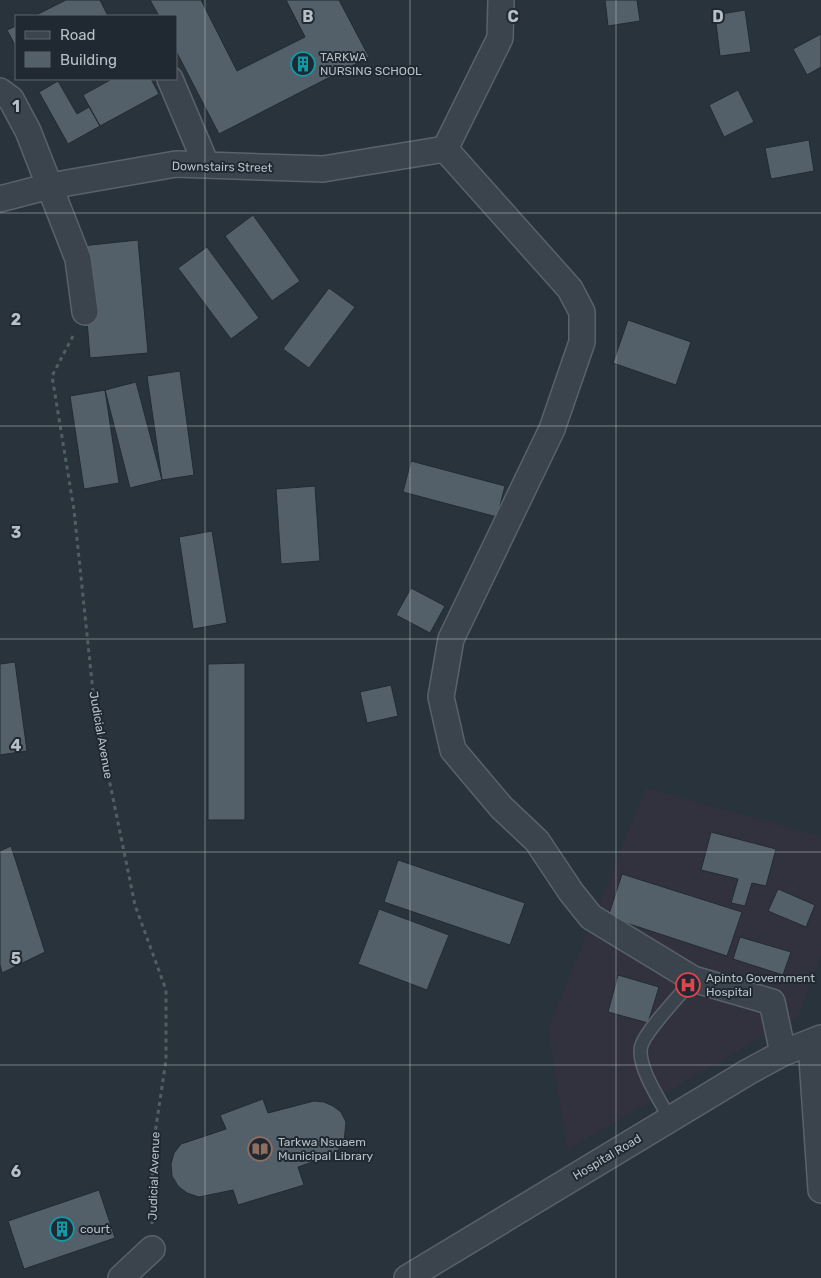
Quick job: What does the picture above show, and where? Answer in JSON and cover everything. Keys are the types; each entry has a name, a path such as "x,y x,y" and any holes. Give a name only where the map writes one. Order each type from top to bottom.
{"street":[{"path":"501,0 500,38 445,149 570,289 582,312 582,342 552,429 451,639 441,697 453,750 501,807 538,841 571,892 591,917 693,979 772,1002 783,1053"},
{"path":"170,80 206,164"},
{"path":"0,92 11,99 28,131 50,186 78,259 86,312"},
{"name":"Downstairs Street","path":"0,199 50,186 176,164 322,169 445,149"},
{"path":"816,1041 821,1190"},
{"name":"Hospital Road","path":"407,1278 783,1053 816,1041"},
{"path":"121,1278 152,1249"}],"lane":[{"path":"670,1119 644,1070 641,1047 653,1028 693,979"}],"path":[{"name":"Judicial Avenue","path":"86,312 52,376 74,510 94,711 135,905 166,990 166,1060 153,1147 152,1249"}],"shaded area":[{"name":"Apinto Government Hospital","path":"646,788 821,836 821,955 799,1016 567,1150 548,1029"}],"building":[{"path":"66,0 100,0 108,15 36,15"},
{"name":"TARKWA NURSING SCHOOL","path":"150,0 201,0 237,71 305,37 286,0 339,0 369,57 219,134 178,55 178,15 158,15"},
{"path":"605,0 637,0 640,21 608,26"},
{"path":"745,10 751,52 720,56 715,15"},
{"path":"15,26 15,45 7,30"},
{"path":"821,34 821,67 807,75 793,49"},
{"path":"110,80 152,80 159,94 100,126 83,95"},
{"path":"58,81 77,114 89,107 100,126 68,144 39,92"},
{"path":"738,90 754,122 724,137 709,105"},
{"path":"809,140 814,171 771,179 765,148"},
{"path":"253,215 300,281 272,301 225,236"},
{"path":"138,240 148,353 90,358 81,246"},
{"path":"207,247 259,318 231,339 178,268"},
{"path":"329,288 355,307 309,368 283,349"},
{"path":"628,320 691,342 676,385 613,363"},
{"path":"180,371 194,475 162,480 147,376"},
{"path":"136,382 162,480 130,488 105,390"},
{"path":"105,390 119,483 84,489 70,396"},
{"path":"411,461 505,486 497,517 403,492"},
{"path":"315,486 320,561 281,564 276,489"},
{"path":"212,531 227,623 193,629 179,537"},
{"path":"411,588 445,606 430,633 396,615"},
{"path":"15,662 27,751 0,755 0,664"},
{"path":"245,663 245,820 208,820 208,664"},
{"path":"391,685 398,716 367,723 360,692"},
{"path":"711,832 776,849 766,886 752,883 745,906 731,903 738,879 701,870"},
{"path":"11,846 45,952 2,973 0,965 0,851"},
{"path":"398,860 525,903 510,945 384,902"},
{"path":"622,874 742,912 727,956 608,917"},
{"path":"778,889 815,905 806,927 768,911"},
{"path":"379,909 449,935 427,990 358,964"},
{"path":"740,937 791,952 783,975 733,959"},
{"path":"618,975 659,987 648,1023 608,1012"},
{"path":"263,1099 268,1113 314,1101 324,1102 333,1106 341,1112 346,1122 344,1142 338,1150 329,1156 298,1167 304,1185 238,1205 233,1190 199,1197 187,1193 178,1186 172,1176 171,1164 174,1153 181,1144 226,1129 220,1115"},
{"name":"court","path":"99,1190 115,1238 24,1269 8,1221"}],"place":[{"name":"TARKWA NURSING SCHOOL","path":"303,64"},
{"name":"Apinto Government Hospital","path":"688,985"},
{"name":"Tarkwa Nsuaem Municipal Library","path":"260,1149"},
{"name":"court","path":"62,1229"}]}
